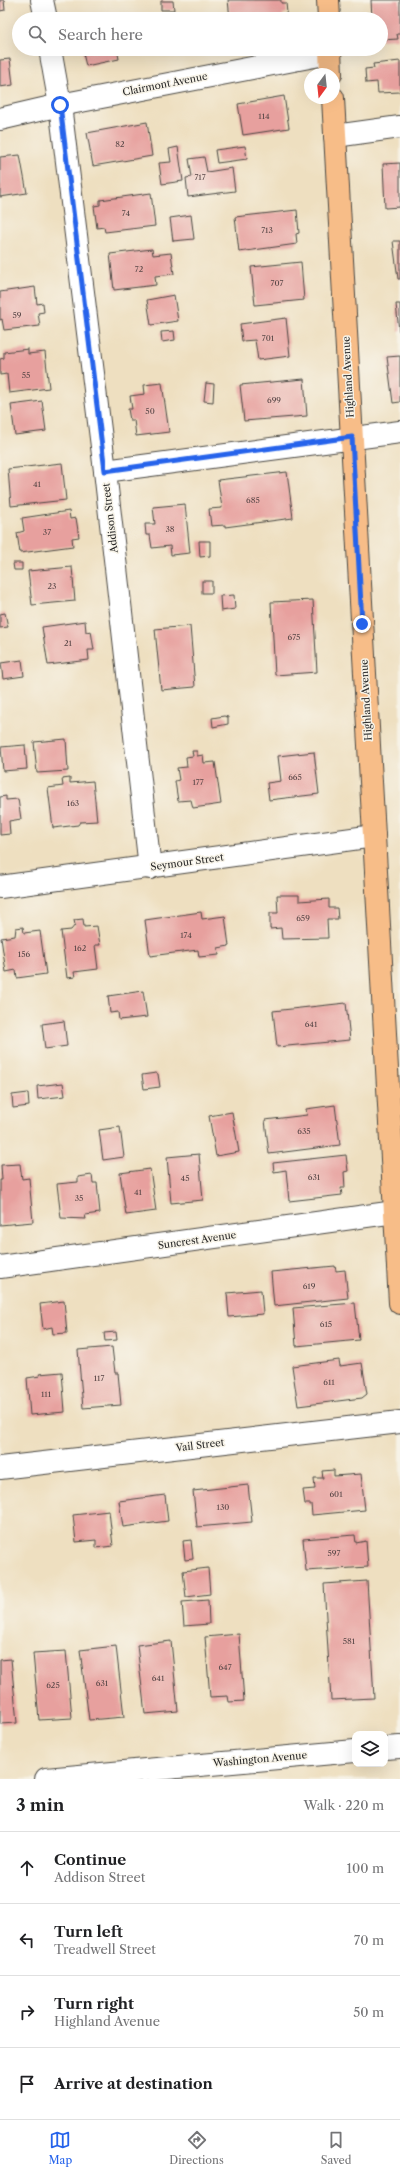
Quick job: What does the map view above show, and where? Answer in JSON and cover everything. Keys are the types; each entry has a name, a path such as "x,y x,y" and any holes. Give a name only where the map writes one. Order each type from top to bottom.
{"main road":[{"path":"328,0 329,12"},
{"name":"Highland Avenue","path":"333,104 374,836 394,1089 395,1212 400,1303"}],"street":[{"path":"42,0 45,12"},
{"name":"Addison Street","path":"51,56 60,105 105,471 150,868"},
{"name":"Clairmont Avenue","path":"0,119 60,105 331,59"},
{"path":"335,136 400,127"},
{"path":"105,471 352,437 400,432"},
{"name":"Seymour Street","path":"0,887 150,868 374,836"},
{"name":"Suncrest Avenue","path":"0,1268 395,1212"},
{"name":"Vail Street","path":"0,1468 400,1422"},
{"path":"388,1748 400,1747"},
{"name":"Washington Avenue","path":"46,1779 352,1751"}],"building":[{"path":"0,0 4,0 5,10 0,11"},
{"path":"228,0 281,0 281,3 286,3 287,12 229,12"},
{"path":"371,0 400,0 400,34 397,34 398,39 388,40 388,12 372,12"},
{"path":"161,1 173,1 174,10 161,10"},
{"path":"84,56 118,56 119,59 86,66"},
{"path":"10,59 13,85 0,87 0,60"},
{"path":"400,61 400,92 378,93 377,82 366,83 365,69 374,68 373,64"},
{"path":"284,96 289,128 243,135 238,104"},
{"path":"147,122 152,156 93,166 87,133"},
{"path":"245,146 247,159 217,163 215,150"},
{"path":"178,147 183,181 162,184 159,163 171,162 169,149"},
{"path":"20,155 27,193 0,197 0,157"},
{"path":"204,157 207,172 232,168 235,191 188,197 186,178 192,177 189,159"},
{"path":"400,163 400,207 385,208 383,164"},
{"path":"151,193 155,226 105,232 104,227 97,228 94,206 100,205 100,200"},
{"path":"297,210 299,233 296,234 297,244 239,252 235,217"},
{"path":"191,215 194,239 173,241 170,218"},
{"path":"393,241 400,241 400,279 398,279"},
{"path":"152,249 153,255 171,253 174,274 155,276 156,285 114,290 110,254"},
{"path":"301,262 304,300 255,305 251,267"},
{"path":"35,287 37,304 43,303 44,312 38,313 40,326 4,330 2,319 0,320 0,292"},
{"path":"174,295 178,321 151,325 147,300"},
{"path":"396,304 400,304 400,331 399,331"},
{"path":"286,318 290,356 258,360 255,340 242,341 240,324"},
{"path":"174,331 175,340 162,342 161,332"},
{"path":"28,349 28,354 45,352 49,388 9,393 7,374 0,375 0,359 4,358 4,352"},
{"path":"400,356 400,402 393,403 387,357"},
{"path":"304,379 307,416 244,421 240,385"},
{"path":"162,383 169,432 136,436 134,420 130,420 128,409 132,409 130,396 145,394 144,385"},
{"path":"206,383 214,384 213,402 204,401"},
{"path":"42,401 46,431 15,435 11,405"},
{"path":"62,463 66,500 11,506 8,469"},
{"path":"287,472 293,518 225,527 225,525 211,526 209,509 222,508 218,480"},
{"path":"185,504 190,553 171,555 170,546 152,548 150,535 146,535 145,524 155,524 153,507"},
{"path":"69,511 70,519 76,518 79,537 72,538 73,546 20,553 17,533 24,531 22,518"},
{"path":"199,541 210,541 210,556 200,557"},
{"path":"13,563 22,563 22,570 14,570"},
{"path":"72,567 75,601 32,605 28,571"},
{"path":"202,581 212,581 212,593 202,593"},
{"path":"234,595 235,609 221,611 220,596"},
{"path":"313,600 317,672 275,675 271,602"},
{"path":"5,613 8,627 0,628 0,614"},
{"path":"85,621 86,632 91,631 94,650 88,650 89,660 48,665 42,627"},
{"path":"190,626 195,687 161,690 155,629"},
{"path":"22,660 24,676 3,679 1,663"},
{"path":"224,716 228,717 228,724 213,727 212,718"},
{"path":"66,739 68,771 37,773 34,742"},
{"path":"25,745 27,769 3,771 1,747"},
{"path":"192,751 197,751 197,756 203,755 204,763 215,762 221,804 193,808 191,800 178,801 175,781 179,780 177,768 187,767 186,757 193,756"},
{"path":"314,752 319,794 269,800 267,783 281,781 278,756"},
{"path":"70,778 70,783 93,781 97,821 80,822 78,825 53,828 48,788 63,786 62,779"},
{"path":"6,796 6,800 18,799 21,819 9,821 10,834 0,835 0,797"},
{"path":"277,895 299,895 299,901 329,899 329,908 337,908 338,919 327,919 328,938 282,939 281,928 270,929 270,913 278,913"},
{"path":"201,912 202,919 225,916 229,946 218,948 219,955 199,957 198,950 150,956 145,920"},
{"path":"83,919 84,927 97,926 100,945 95,945 98,969 74,972 75,977 67,978 61,931 71,930 75,925 74,920"},
{"path":"23,927 24,933 40,931 46,974 17,978 16,970 6,972 1,938 15,936 16,928"},
{"path":"143,991 147,1017 119,1020 118,1012 110,1013 108,996"},
{"path":"346,1003 350,1040 277,1047 273,1011"},
{"path":"64,1021 67,1046 45,1049 42,1024"},
{"path":"158,1074 160,1087 144,1089 142,1075"},
{"path":"63,1083 65,1096 38,1099 37,1086"},
{"path":"28,1093 29,1106 13,1108 12,1095"},
{"path":"335,1105 340,1145 269,1154 265,1120 307,1115 306,1109"},
{"path":"232,1112 239,1152 216,1156 209,1116"},
{"path":"120,1127 124,1157 103,1160 99,1130"},
{"path":"199,1154 203,1200 171,1203 167,1157"},
{"path":"346,1155 348,1171 344,1172 345,1188 341,1188 342,1195 289,1201 286,1170 274,1172 273,1163"},
{"path":"20,1164 22,1179 29,1178 33,1222 0,1225 0,1180 2,1180 1,1165"},
{"path":"150,1169 156,1211 126,1215 120,1173"},
{"path":"92,1175 93,1183 97,1183 100,1213 85,1215 86,1219 61,1218 57,1184 78,1182 78,1177"},
{"path":"335,1266 336,1271 345,1270 348,1298 274,1306 271,1272"},
{"path":"261,1290 263,1314 229,1317 227,1293"},
{"path":"64,1301 67,1333 53,1334 52,1327 43,1329 40,1304"},
{"path":"355,1303 359,1340 296,1346 293,1308"},
{"path":"116,1332 117,1340 105,1341 104,1333"},
{"path":"112,1347 115,1373 118,1373 121,1405 83,1408 78,1350"},
{"path":"339,1360 340,1366 362,1363 367,1394 362,1398 298,1406 292,1366"},
{"path":"62,1372 65,1412 30,1415 27,1378 40,1376 39,1374"},
{"path":"334,1470 334,1476 361,1474 365,1510 312,1515 311,1504 305,1504 303,1490 315,1489 314,1478 323,1478 322,1471"},
{"path":"248,1485 252,1522 197,1527 193,1491"},
{"path":"165,1495 168,1521 123,1527 119,1501"},
{"path":"109,1511 113,1546 96,1548 96,1540 76,1542 73,1515"},
{"path":"355,1535 356,1543 366,1541 368,1567 306,1571 303,1539"},
{"path":"191,1540 193,1559 185,1560 183,1541"},
{"path":"208,1568 210,1594 186,1597 183,1571"},
{"path":"367,1581 374,1698 331,1700 324,1584"},
{"path":"208,1600 209,1624 184,1626 182,1602"},
{"path":"239,1634 244,1701 229,1702 228,1696 210,1697 205,1637"},
{"path":"171,1641 178,1711 145,1714 137,1645"},
{"path":"116,1646 124,1717 89,1720 80,1650"},
{"path":"66,1651 72,1718 39,1720 33,1653"},
{"path":"11,1659 17,1723 0,1724 0,1660"}],"route":[{"path":"60,105 105,471 352,437 362,624"}]}
